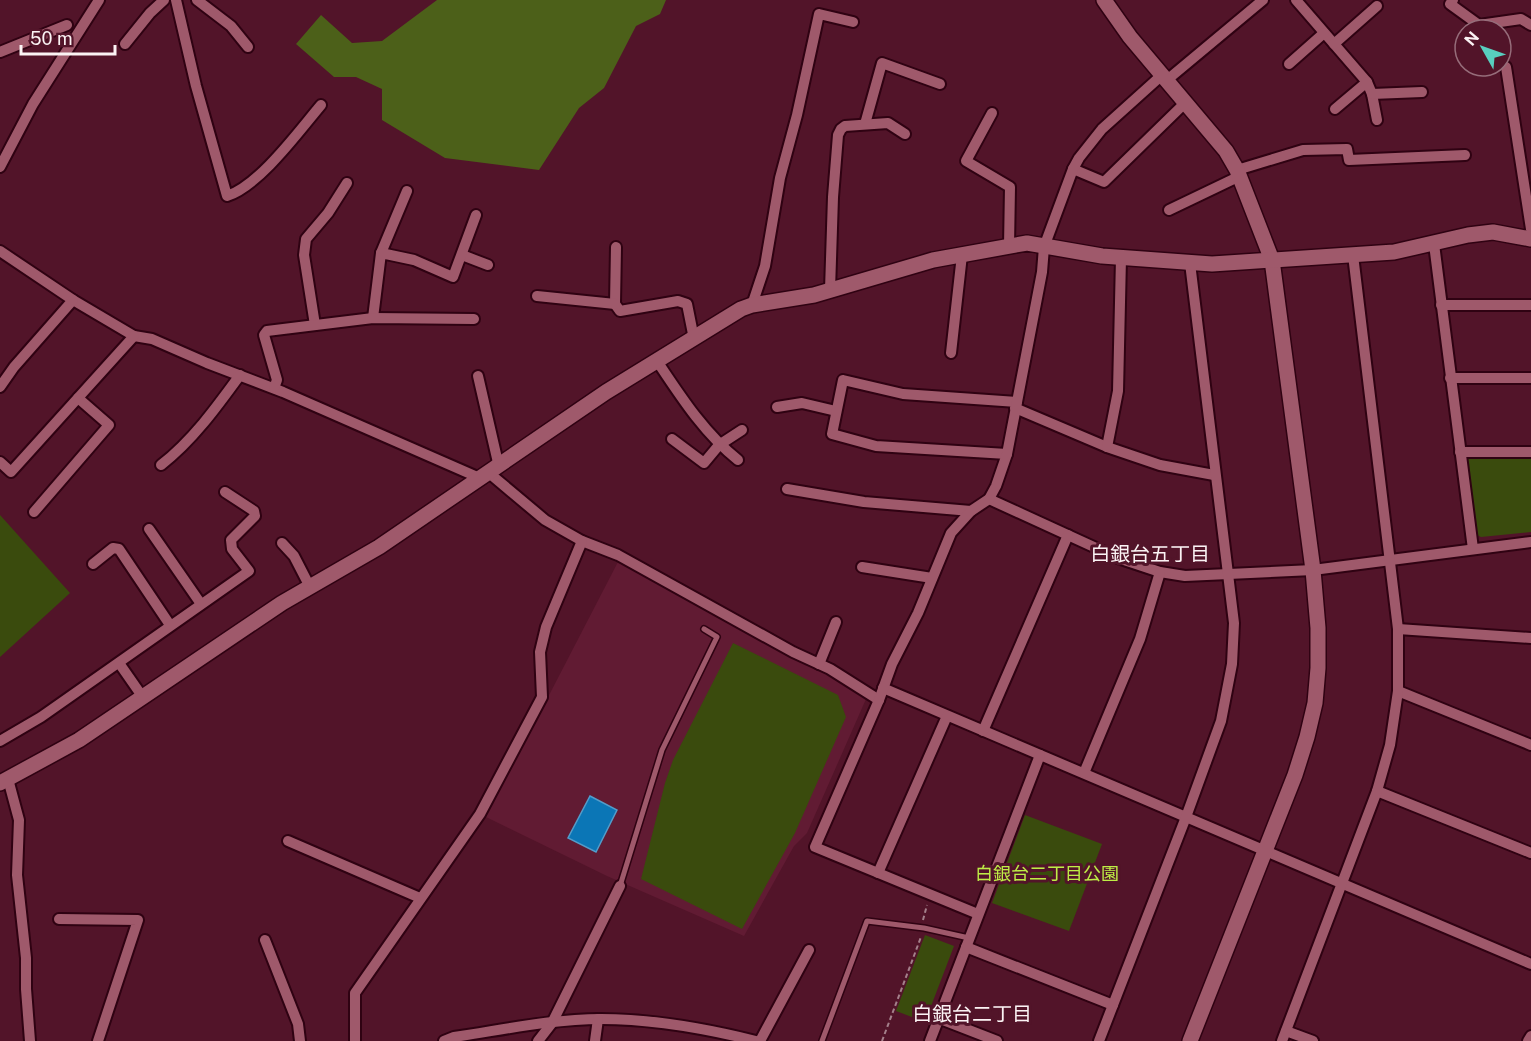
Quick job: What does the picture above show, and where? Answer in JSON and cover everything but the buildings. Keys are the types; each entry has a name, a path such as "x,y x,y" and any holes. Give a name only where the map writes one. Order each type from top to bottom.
{"street":[{"path":"0,167 33,104 99,0"},
{"path":"125,44 150,13 164,0"},
{"path":"176,0 196,86 226,196 238,192 277,157 321,105"},
{"path":"197,0 231,26 248,46"},
{"path":"1104,0 1130,37 1214,134 1238,173 1272,260 1313,570 1318,628 1315,702 1307,737 1295,775 1190,1041"},
{"path":"1243,0 1251,10"},
{"path":"978,914 815,847 879,700 892,664 918,613 951,533 971,511 989,500 996,486 1006,454 1016,405 1042,272 1044,247 1073,169 1102,129 1263,0"},
{"path":"1296,0 1367,82 1377,120"},
{"path":"1452,0 1450,4 1479,25 1521,19 1531,25"},
{"path":"1334,44 1377,6"},
{"path":"752,305 765,266 780,178 797,115 819,15 853,22"},
{"path":"0,52 67,25"},
{"path":"1289,64 1324,33"},
{"path":"865,124 882,63 940,84"},
{"path":"1508,78 1531,229"},
{"path":"1335,109 1367,82"},
{"path":"1372,94 1422,92"},
{"path":"1073,169 1104,182 1186,102"},
{"path":"992,113 966,161 1010,187 1009,246"},
{"path":"830,290 838,135 845,126 888,123 905,134"},
{"path":"1170,210 1238,173 1303,150 1347,149 1349,160 1465,155"},
{"path":"315,325 304,255 306,239 328,213 347,183"},
{"path":"373,318 381,253 407,191"},
{"path":"381,253 414,260 453,277 476,215"},
{"path":"30,1041 26,958 17,875 19,820 4,781 78,740 282,603 379,547 606,392 741,309 752,305 813,295 933,260 1027,243 1121,258 1212,264 1394,252 1493,232 1531,239"},
{"path":"1434,244 1473,549"},
{"path":"616,247 615,304 620,310 678,301 687,304 694,339"},
{"path":"0,251 73,300 134,336 152,339 490,473 545,520 582,541 618,555 793,652 819,664 879,700"},
{"path":"462,255 488,265"},
{"path":"951,353 962,255"},
{"path":"1313,1041 1284,1036 1377,790 1390,745 1398,691 1398,629 1353,255"},
{"path":"1107,447 1118,391 1121,258"},
{"path":"1099,1041 1221,721 1232,664 1234,623 1214,475 1190,263"},
{"path":"537,296 615,304"},
{"path":"0,387 14,367 73,300"},
{"path":"1441,305 1531,305"},
{"path":"274,388 277,380 264,335 267,331 373,318 474,319"},
{"path":"0,462 10,472 134,336"},
{"path":"657,362 719,445 738,460"},
{"path":"160,465 177,453 215,409 240,375"},
{"path":"478,376 490,473"},
{"path":"1450,378 1531,378"},
{"path":"1006,454 876,446 831,434 843,380 903,394 1016,405 1107,447 1160,465 1214,475"},
{"path":"34,512 109,425 78,398"},
{"path":"777,407 802,403 836,411"},
{"path":"672,439 704,463 719,445 742,430"},
{"path":"1460,452 1531,452"},
{"path":"787,489 864,502 971,511"},
{"path":"0,741 40,717 249,572 232,549 231,540 255,516 254,511 225,492"},
{"path":"989,500 1118,558 1160,572 1185,576 1313,570 1531,542"},
{"path":"149,529 201,604"},
{"path":"983,731 1068,535"},
{"path":"355,1041 355,993 480,814 542,697 540,652 546,627 582,541"},
{"path":"282,543 294,556 310,586"},
{"path":"93,564 112,548 119,549 170,625"},
{"path":"862,567 932,578"},
{"path":"1084,773 1140,639 1160,572"},
{"path":"819,664 836,622"},
{"path":"1398,629 1531,638"},
{"path":"119,663 142,696"},
{"path":"883,688 1531,964"},
{"path":"1398,691 1531,745"},
{"path":"878,873 947,716"},
{"path":"930,1041 1040,755"},
{"path":"1377,790 1531,853"},
{"path":"288,840 420,898"},
{"path":"538,1041 552,1023 620,886"},
{"path":"59,919 138,920 98,1041"},
{"path":"265,940 298,1024 300,1041"},
{"path":"967,943 1113,1005"},
{"path":"760,1041 809,950"},
{"path":"938,1018 997,1041"},
{"path":"595,1041 598,1019"},
{"path":"444,1041 454,1037 598,1019 642,1020 702,1028 756,1041"},
{"path":"1528,1041 1531,1036"}],"lane":[{"path":"620,886 662,750 717,637 705,629"},
{"path":"822,1041 867,921 924,928 967,943"}],"path":[{"path":"882,1041 924,928 923,918 931,895"}],"shaded area":[{"path":"619,560 827,672 866,699 807,833 794,846 744,936 607,876 486,817"}],"green space":[{"path":"437,0 666,0 660,14 636,26 604,88 579,108 539,170 445,158 382,120 382,89 356,77 334,77 296,44 321,15 352,43 382,41"},
{"path":"1469,457 1531,457 1531,532 1481,537 1477,535 1467,460"},
{"path":"0,515 70,593 0,657"},
{"path":"733,643 838,695 846,717 795,833 742,929 641,879 673,760"},
{"name":"白銀台二丁目公園","path":"1025,815 1102,844 1069,931 992,903"},
{"path":"925,935 954,946 925,1022 896,1011"}],"water":[{"path":"590,796 617,810 596,852 568,838"}],"district":[{"name":"白銀台五丁目","path":"1150,554"},
{"name":"白銀台二丁目","path":"972,1014"}]}
